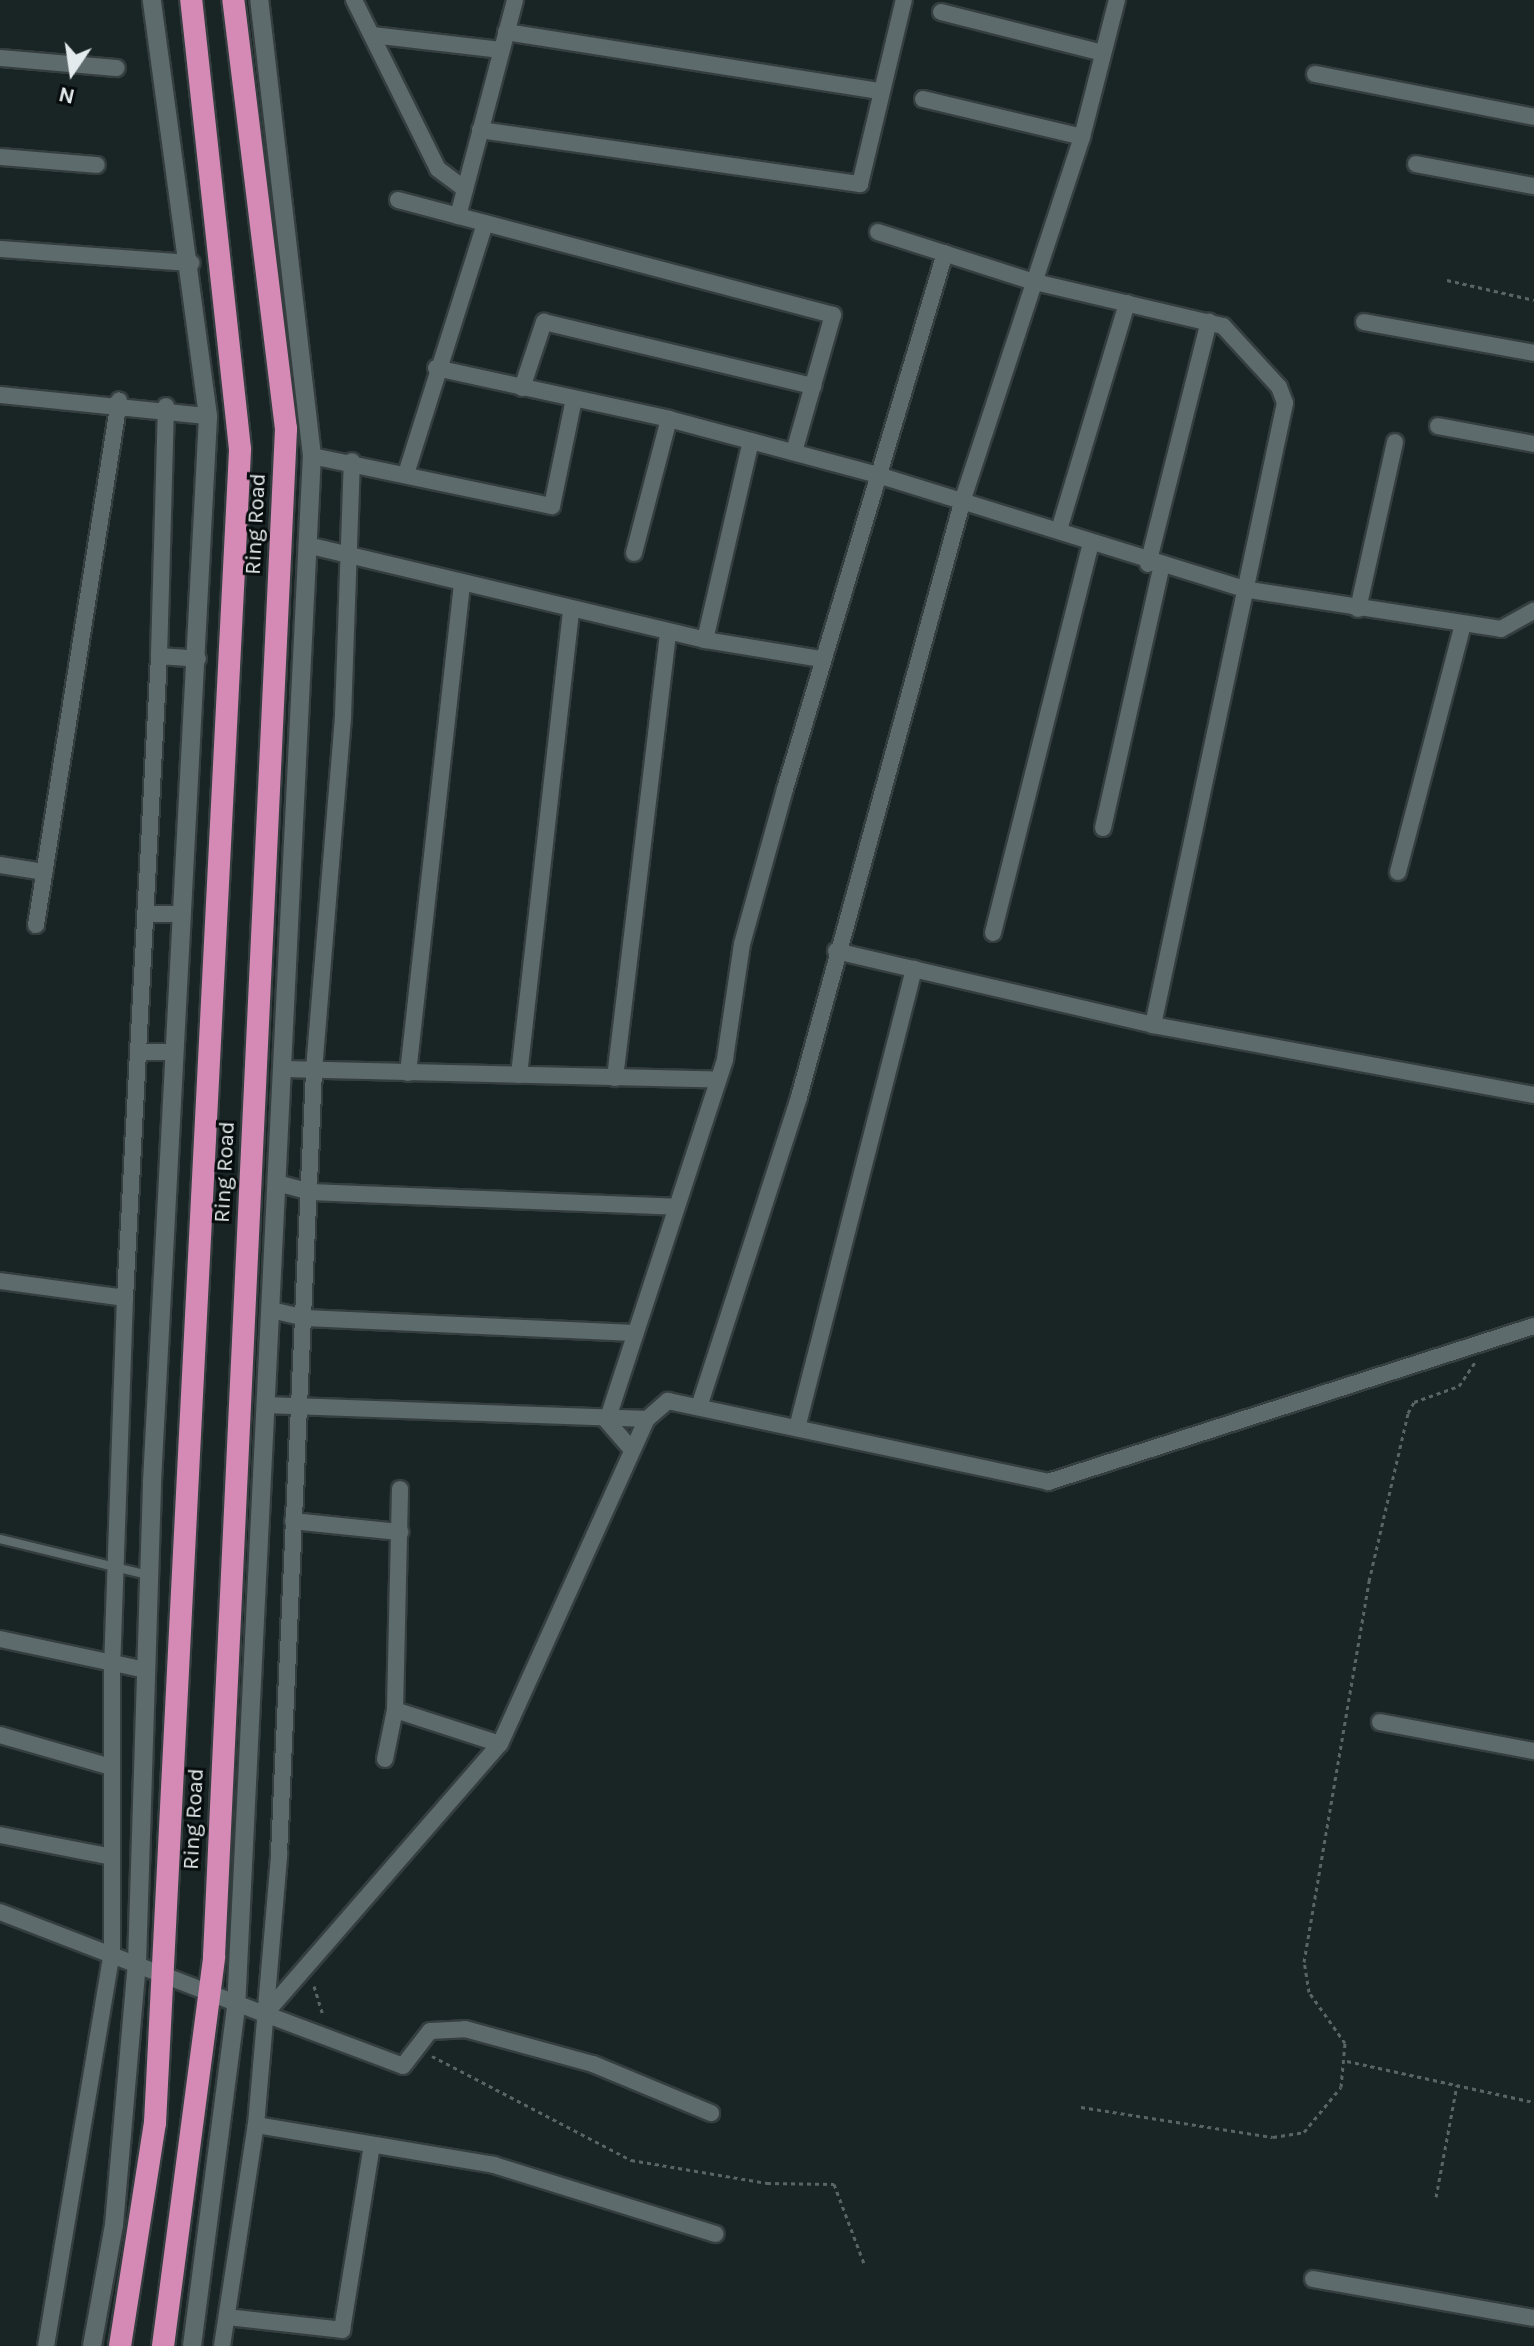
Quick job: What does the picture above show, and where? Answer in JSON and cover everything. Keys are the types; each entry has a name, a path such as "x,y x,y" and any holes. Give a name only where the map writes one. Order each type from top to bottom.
{"highway":[{"name":"Ring Road","path":"120,2346 155,2123 240,449 191,0"},
{"name":"Ring Road","path":"163,2346 210,1992 286,429 233,0"}],"street":[{"path":"92,2346 114,2225 137,1963 149,1575 208,416 191,263 152,0"},
{"path":"192,2346 236,2008 312,456 259,0"},
{"path":"354,0 438,169 465,189"},
{"path":"458,216 515,0"},
{"path":"699,1407 799,1097 836,951 963,499 1031,281 1082,137 1117,0"},
{"path":"480,130 860,184 901,1"},
{"path":"941,12 1103,53"},
{"path":"506,32 879,91"},
{"path":"372,35 501,50"},
{"path":"0,58 117,68"},
{"path":"1315,74 1534,117"},
{"path":"923,99 1082,137"},
{"path":"0,157 97,165"},
{"path":"1416,164 1534,186"},
{"path":"398,200 833,315 794,452"},
{"path":"406,474 436,368 485,223"},
{"path":"878,232 1031,281 1209,322 1236,333 1285,403 1243,589 1153,1025"},
{"path":"0,249 191,263"},
{"path":"607,1421 718,1080 742,944 821,659 945,253"},
{"path":"1059,530 1127,303"},
{"path":"522,388 544,322 813,386"},
{"path":"1103,828 1155,566 1209,322"},
{"path":"1364,322 1534,353"},
{"path":"436,368 669,419 878,475 1059,530 1155,566 1243,589 1501,629 1534,611"},
{"path":"0,395 119,401 166,406 208,416"},
{"path":"312,456 352,461 552,506 574,399"},
{"path":"36,925 119,401"},
{"path":"46,2346 112,1952 111,1767 115,1566 125,1298 159,656 166,406"},
{"path":"634,553 669,419"},
{"path":"1438,426 1534,444"},
{"path":"705,640 751,441"},
{"path":"1358,609 1395,442"},
{"path":"222,2346 256,2125 265,2014 302,1407 314,1070 349,560 352,461"},
{"path":"993,933 1091,542"},
{"path":"307,545 349,560 668,632 821,659"},
{"path":"408,1073 462,585"},
{"path":"519,1075 571,610"},
{"path":"1398,872 1463,624"},
{"path":"615,1078 668,632"},
{"path":"159,656 198,659"},
{"path":"0,865 44,872"},
{"path":"145,914 182,914"},
{"path":"836,951 1153,1025 1534,1095"},
{"path":"797,1428 914,969"},
{"path":"138,1052 174,1052"},
{"path":"283,1069 718,1080"},
{"path":"277,1183 310,1192 676,1207"},
{"path":"0,1281 125,1298"},
{"path":"271,1310 305,1318 635,1333"},
{"path":"265,2014 310,1967 500,1744 647,1419 668,1401 1048,1482 1534,1326"},
{"path":"266,1405 607,1421 647,1419"},
{"path":"607,1421 632,1450"},
{"path":"385,1759 395,1710 400,1489"},
{"path":"293,1521 400,1532"},
{"path":"0,1639 112,1669 146,1670"},
{"path":"395,1710 500,1744"},
{"path":"1380,1722 1534,1751"},
{"path":"0,1735 111,1767"},
{"path":"0,1835 112,1857"},
{"path":"0,1913 112,1952 210,1992 236,2008 265,2014 403,2066 430,2031 465,2029 593,2064 711,2113"},
{"path":"256,2125 494,2165 715,2234"},
{"path":"227,2317 342,2330 372,2145"},
{"path":"1313,2279 1534,2318"}],"lane":[{"path":"0,1539 149,1575"}],"path":[{"path":"1447,280 1534,300"},
{"path":"1081,2107 1273,2137 1304,2132 1341,2087 1347,2061 1345,2043 1309,1992 1304,1962 1369,1581 1408,1413 1414,1402 1459,1386 1474,1367 1478,1343"},
{"path":"310,1967 321,2015 335,2020"},
{"path":"416,2050 631,2160 767,2183 834,2184 865,2266"},
{"path":"1347,2061 1534,2102"},
{"path":"1436,2197 1457,2085"}]}
